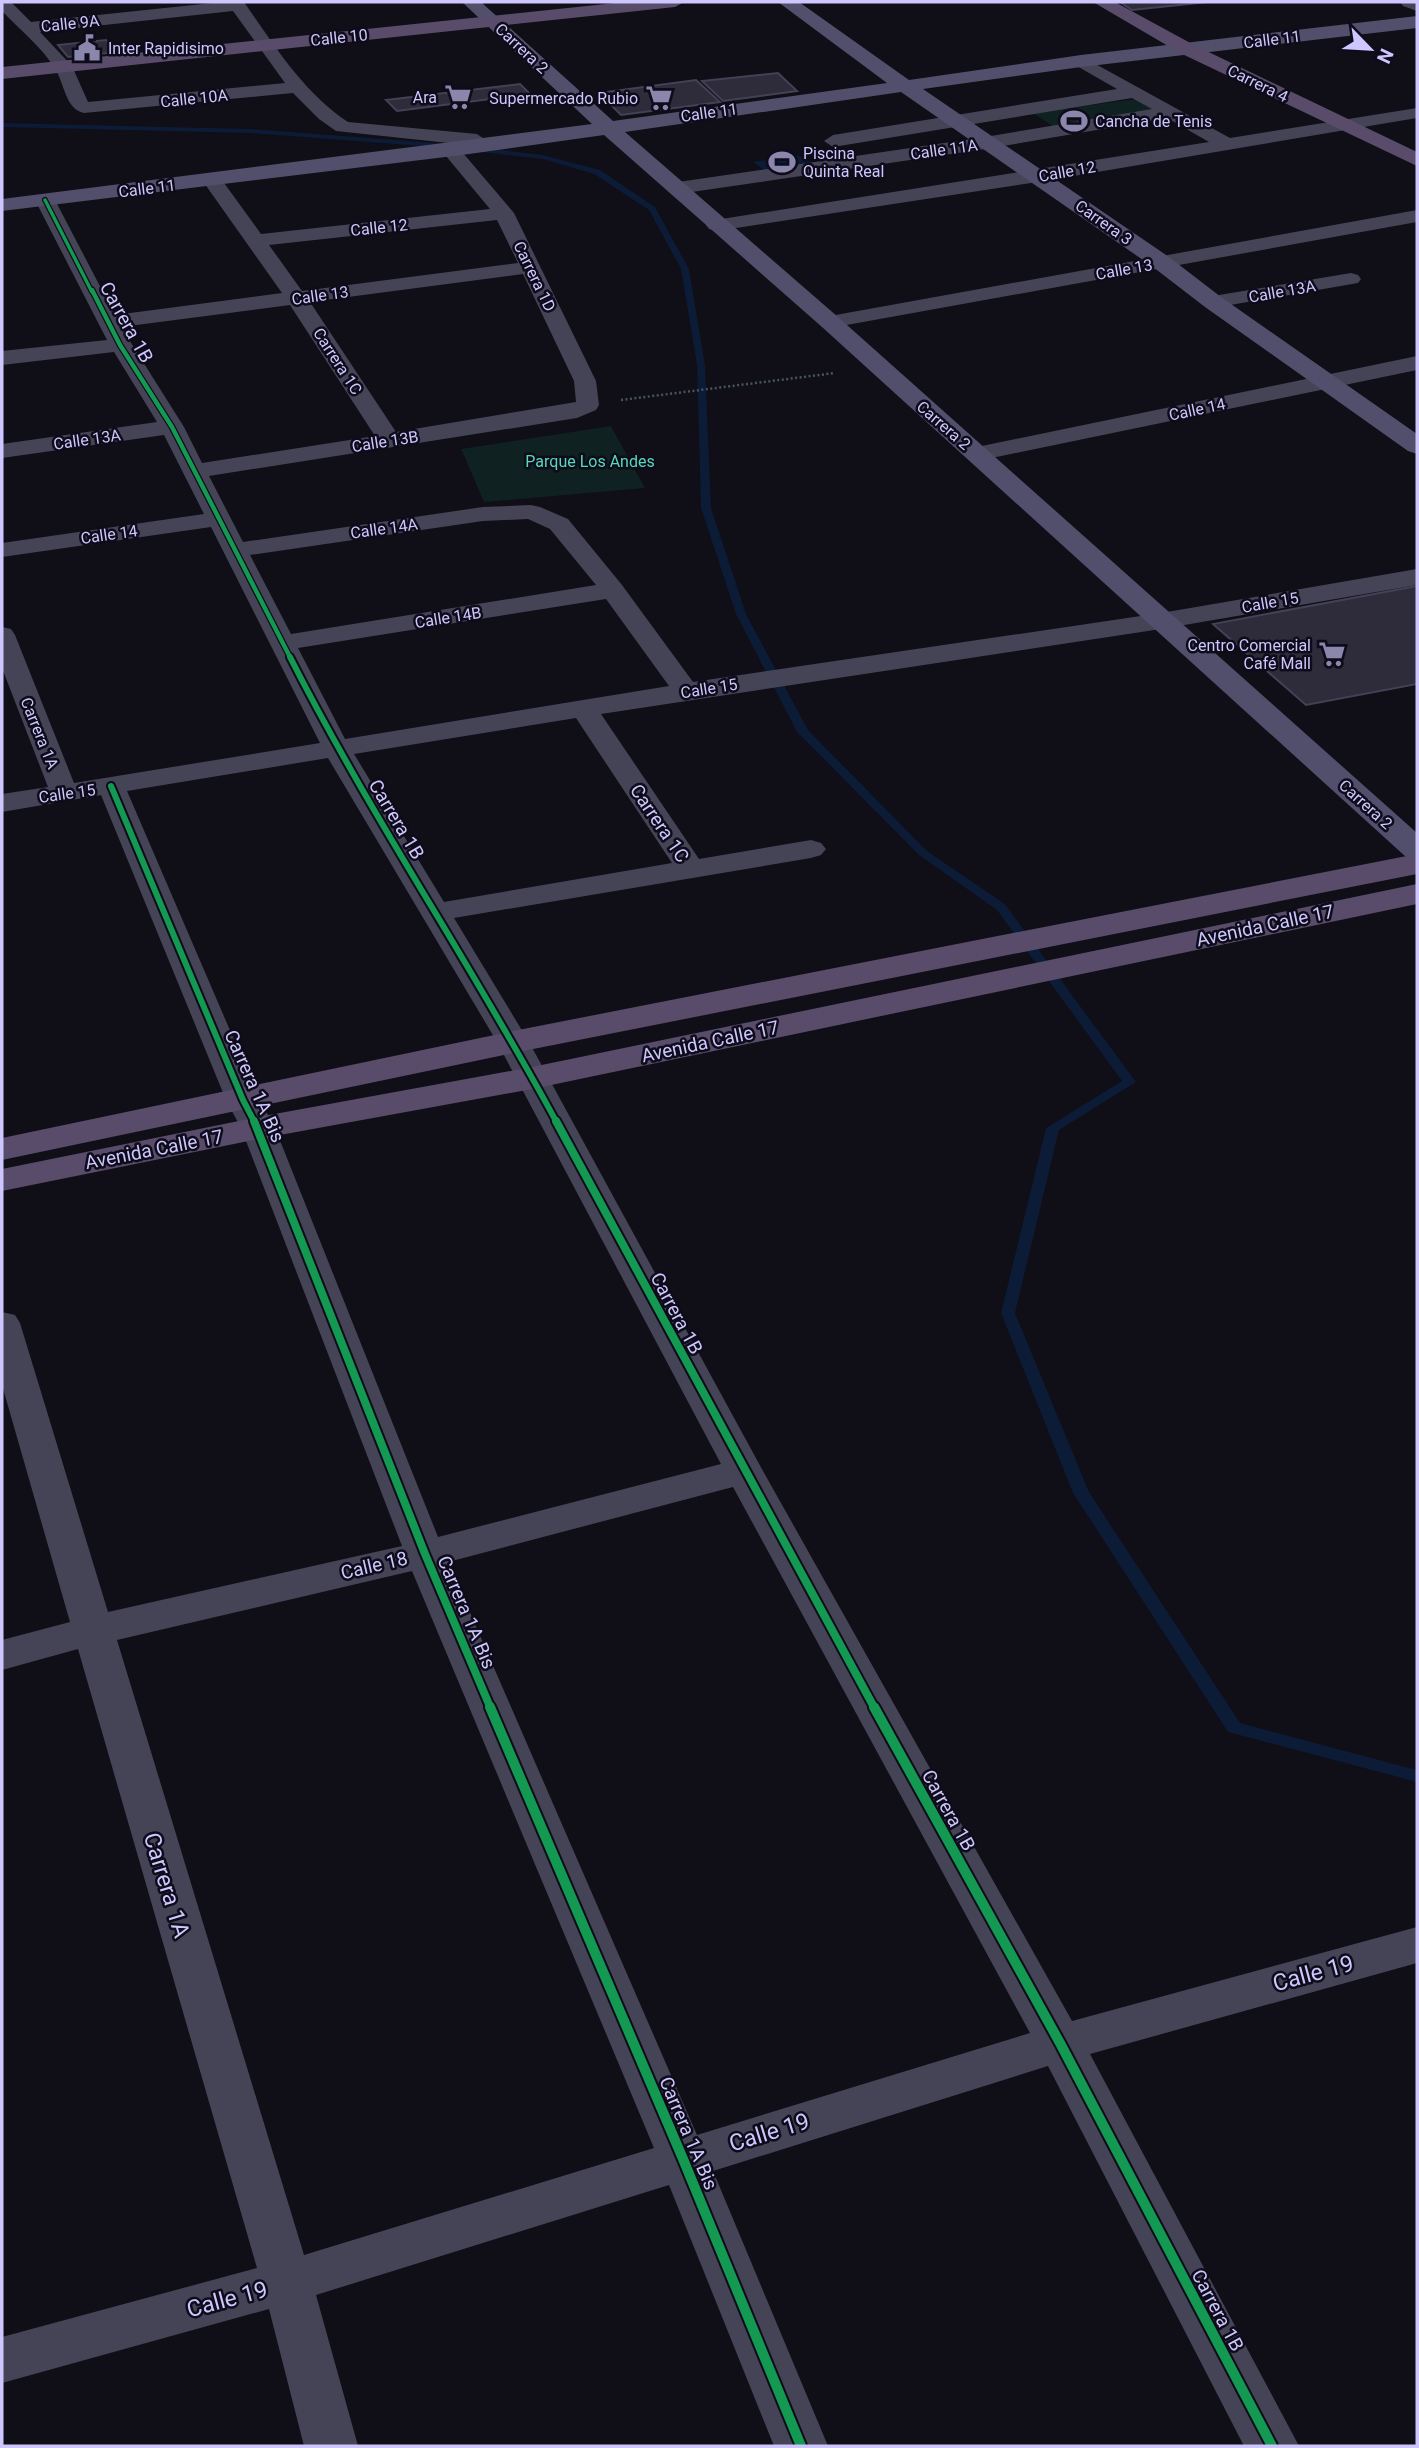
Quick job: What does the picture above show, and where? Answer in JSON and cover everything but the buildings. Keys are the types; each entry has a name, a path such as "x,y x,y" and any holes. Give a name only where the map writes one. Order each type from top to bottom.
{"main road":[{"name":"Carrera 2","path":"471,2 657,170 681,177 716,225 831,322 877,367 1417,850"},
{"name":"Calle 10","path":"2,73 675,2"},
{"name":"Carrera 3","path":"787,2 985,143 1038,176 1161,262 1213,302 1417,446"},
{"name":"Carrera 4","path":"1102,2 1187,49 1417,160"},
{"name":"Calle 11","path":"2,205 456,150 606,126 1081,61 1417,22"},
{"name":"Avenida Calle 17","path":"2,1180 513,1042 1417,864"},
{"name":"Avenida Calle 17","path":"2,1149 532,1078 1417,894"}],"street":[{"path":"2,2 63,66"},
{"path":"1409,2 1417,6"},
{"path":"237,3 298,87 325,117 343,127 499,144"},
{"name":"Calle 9A","path":"27,28 237,3"},
{"path":"1081,61 1226,144"},
{"name":"Calle 10A","path":"63,66 81,107 91,109 298,87"},
{"name":"Calle 11A","path":"821,144 1134,92"},
{"name":"Calle 11A","path":"681,177 985,143 1167,112"},
{"name":"Calle 12","path":"716,225 1038,176 1417,113"},
{"name":"Carrera 1D","path":"456,150 504,213 532,267 585,381 582,408"},
{"name":"Carrera 1C","path":"212,180 297,299 390,440"},
{"name":"Carrera 1B","path":"45,200 114,334 172,427 336,748 513,1042 744,1471 1060,2043 1272,2446"},
{"name":"Calle 12","path":"254,241 504,213"},
{"name":"Calle 13","path":"831,322 1417,216"},
{"name":"Calle 13","path":"2,358 297,299 532,267"},
{"name":"Calle 13A","path":"1213,302 1351,279"},
{"name":"Calle 14","path":"977,454 1417,363"},
{"name":"Calle 13B","path":"193,471 582,408"},
{"name":"Calle 13A","path":"2,451 172,427"},
{"name":"Calle 14A","path":"236,550 483,513 531,512 559,524 613,590"},
{"name":"Calle 14","path":"2,550 217,519"},
{"name":"Calle 15","path":"2,803 686,691 1161,621 1417,577"},
{"path":"613,590 686,691"},
{"name":"Calle 14B","path":"282,643 613,590"},
{"name":"Carrera 1A","path":"2,635 8,669 64,792"},
{"name":"Carrera 1C","path":"583,708 691,869"},
{"name":"Carrera 1A Bis","path":"111,786 250,1114 425,1553 683,2159 801,2446"},
{"path":"436,912 811,849"},
{"name":"Carrera 1A","path":"2,1324 91,1631 287,2282 331,2446"},
{"name":"Calle 18","path":"2,1655 91,1631 425,1553 744,1471"},
{"name":"Calle 19","path":"2,2360 287,2282 1060,2043 1413,1953"}],"path":[{"path":"582,408 685,391 877,367"}],"green space":[{"name":"Cancha de Tenis","path":"1136,99 1158,112 1055,128 1033,113"},
{"name":"Parque Los Andes","path":"611,426 645,488 484,502 461,449"}],"water":[{"name":"Piscina Quinta Real","path":"798,155 811,163 764,170 753,162"}],"waterway":[{"path":"2,125 250,131 448,146"},
{"path":"475,149 543,157 597,172 652,209 685,269 701,365 706,508 741,614 803,732 923,853 1001,907 1129,1082 1053,1128 1008,1313 1081,1493 1234,1728 1417,1776"}],"cycle path":[{"path":"45,200 120,345 172,427 336,748 513,1042 744,1471 1060,2043 1272,2446"},
{"path":"111,786 243,1100 258,1128 425,1554 683,2159 801,2446"}],"place":[{"name":"Inter Rapidisimo","path":"87,48"},
{"name":"Ara","path":"458,97"},
{"name":"Supermercado Rubio","path":"659,98"},
{"name":"Cancha de Tenis","path":"1074,121"},
{"name":"Piscina Quinta Real","path":"782,162"},
{"name":"Centro Comercial Café Mall","path":"1332,654"}]}
